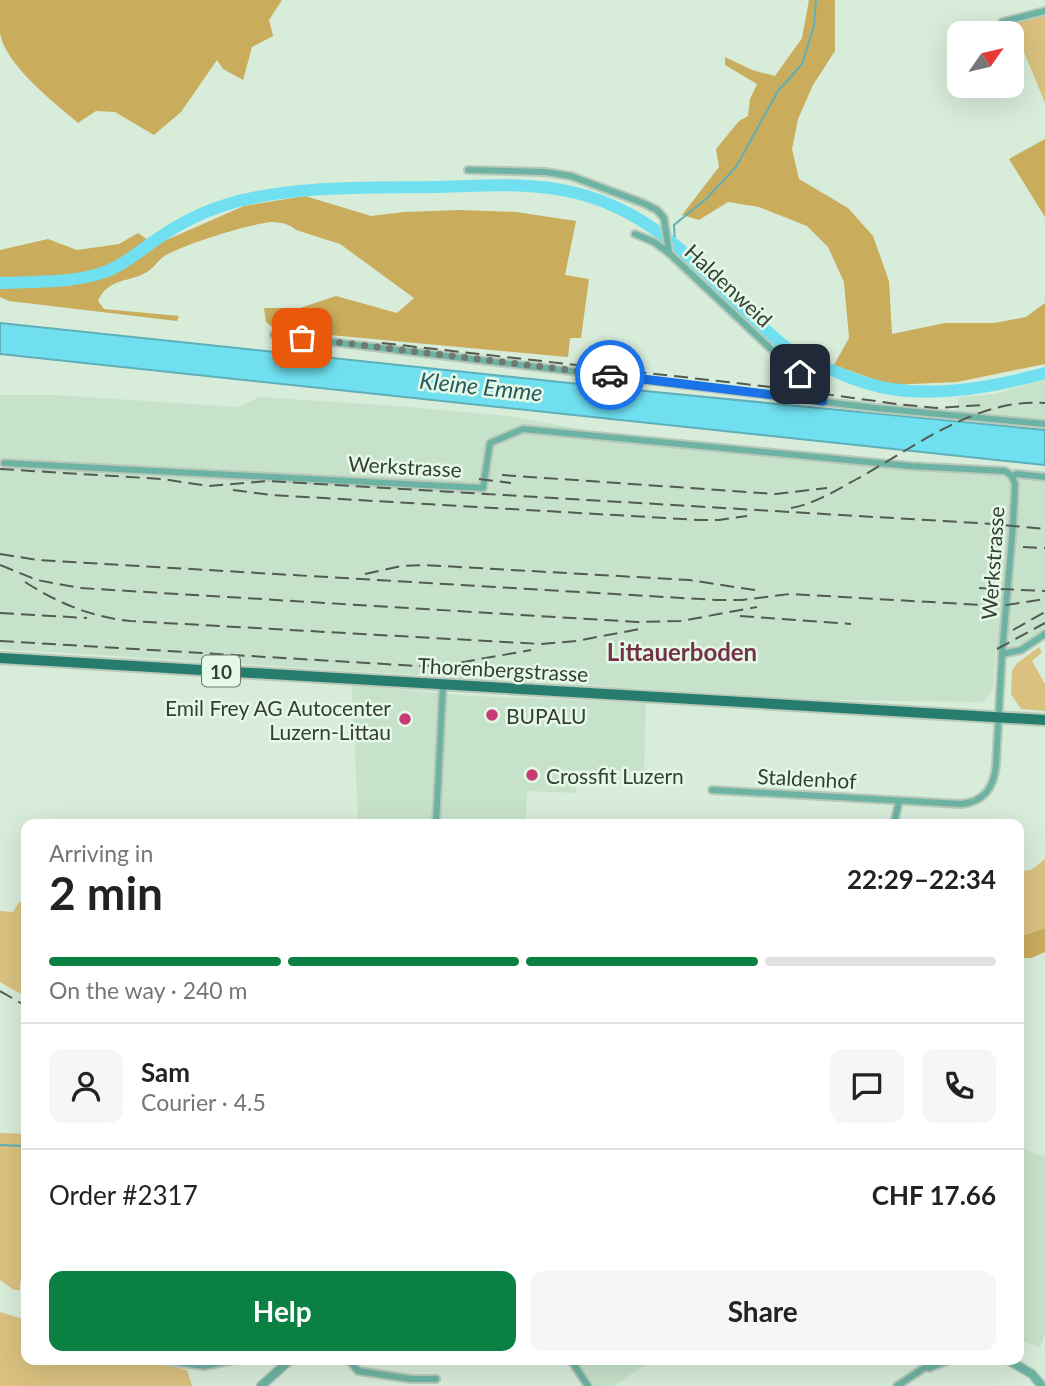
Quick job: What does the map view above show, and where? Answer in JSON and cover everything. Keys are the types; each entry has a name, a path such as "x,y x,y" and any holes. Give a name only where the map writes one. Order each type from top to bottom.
{"main road":[{"name":"Thorenbergstrasse","path":"0,658 1045,720"}],"street":[{"path":"1006,21 1045,11"},
{"name":"Haldenweid","path":"468,170 545,172 571,176 657,210 664,218 668,249"},
{"name":"Haldenweid","path":"635,234 668,249 770,348 820,390 823,401"},
{"path":"274,335 966,418 1045,424"},
{"name":"Werkstrasse","path":"4,463 483,488 490,443 523,429 910,466 1005,471 1015,482 999,717"},
{"name":"Werkstrasse","path":"1012,476 1045,477"},
{"path":"1002,654 1021,650 1045,634"},
{"path":"436,819 443,685"},
{"name":"Staldenhof","path":"712,790 961,804 974,802 991,788 995,777 999,717"},
{"path":"895,819 900,801"},
{"path":"261,1386 284,1365"},
{"path":"353,1365 358,1371 436,1380"},
{"path":"574,1365 589,1386"},
{"path":"897,1386 930,1365"},
{"path":"923,1370 936,1365"},
{"path":"1017,1365 1032,1374 1042,1386"}],"shaded area":[{"path":"0,0 282,0 269,20 273,36 252,47 243,80 223,69 217,60 181,112 154,135 115,112 96,111 78,123 57,105 11,58 0,33"},
{"path":"809,0 835,0 835,51 813,85 798,119 792,149 799,179 848,208 873,236 889,281 892,334 945,323 994,323 1026,317 1045,303 1045,364 957,382 890,385 834,365 849,338 844,282 828,247 807,226 759,207 728,202 699,220 682,215 719,167 716,149 739,121 748,116 750,99 757,84 725,65 725,57 752,70 775,76 802,38"},
{"path":"1045,15 1045,103 1024,52 1024,21 1020,21"},
{"path":"1045,139 1045,217 1009,159"},
{"path":"305,196 371,216 459,210 516,212 576,221 565,275 589,279 581,338 570,338 568,357 276,330 266,322 264,308 300,308 336,296 397,313 414,298 340,244 274,222 233,230 178,249 165,256 147,272 114,284 98,301 104,309 179,316 177,321 9,301 0,297 0,250 48,239 77,250 119,244 138,233 155,245 244,206"},
{"path":"1045,379 1045,430 954,421 959,397 995,394"},
{"path":"0,395 55,395 238,407 259,397 397,406 510,416 595,432 881,461 1045,471 1045,629 1024,642 996,652 993,690 982,702 829,700 0,649"},
{"path":"1039,647 1042,652 1032,661 1045,684 1045,711 1021,709 1011,694 1012,671 1017,663"},
{"path":"352,685 471,696 646,703 644,771 576,770 576,793 527,791 526,819 358,819"},
{"path":"1045,859 1045,928 1024,935 1024,871 1031,870"},
{"path":"21,902 21,994 0,982 0,911 13,912"},
{"path":"1045,928 1045,952 1024,958 1024,935"},
{"path":"0,1133 21,1134 20,1290 14,1290 0,1280"},
{"path":"1024,1149 1045,1157 1045,1334 1040,1347 1024,1342"},
{"path":"0,1312 21,1318 21,1365 170,1365 187,1370 192,1386 0,1386"},
{"path":"580,1365 645,1365 613,1386 594,1386"}],"water":[{"name":"Kleine Emme","path":"0,323 1045,430 1045,465 0,354"}],"waterway":[{"path":"675,244 674,225 707,198 736,167 778,91 802,64 814,26 816,0"},
{"path":"0,283 81,278 107,271 167,232 205,212 275,194 356,188 505,185 541,187 576,193 609,204 639,219 691,258 788,349 810,362 854,379 887,388 932,392 979,388 1045,373"},
{"path":"0,1145 21,1146"}],"railway":[{"path":"382,343 780,388 897,404 936,408 984,405"},
{"path":"791,508 832,493 923,440 970,417 994,408 1045,403"},
{"path":"0,469 162,479 209,486 268,481 1045,529"},
{"path":"502,475 776,494 827,488"},
{"path":"479,479 511,483"},
{"path":"233,490 272,495 699,520 747,516"},
{"path":"1023,547 1045,548"},
{"path":"0,554 38,560 716,600 742,600 790,594 1000,606 1045,599"},
{"path":"0,565 37,580 80,588 637,622 681,621 757,607"},
{"path":"365,574 401,566 424,565 689,580 761,591"},
{"path":"25,582 75,608 130,621 541,644 576,641 645,628"},
{"path":"979,588 1045,591"},
{"path":"1013,630 1045,612"},
{"path":"0,613 87,618"},
{"path":"740,616 851,624"},
{"path":"997,649 1045,623"},
{"path":"0,641 418,666 447,665 531,650"},
{"path":"0,991 21,1003"}],"way so far":[{"path":"302,338 610,375"}],"place":[{"name":"BUPALU","path":"492,715"},
{"name":"Emil Frey AG Autocenter Luzern-Littau","path":"405,719"},
{"name":"Crossfit Luzern","path":"532,775"}],"district":[{"name":"Littauerboden","path":"682,651"}],"route":[{"path":"610,375 823,401 820,390 800,374"}]}
